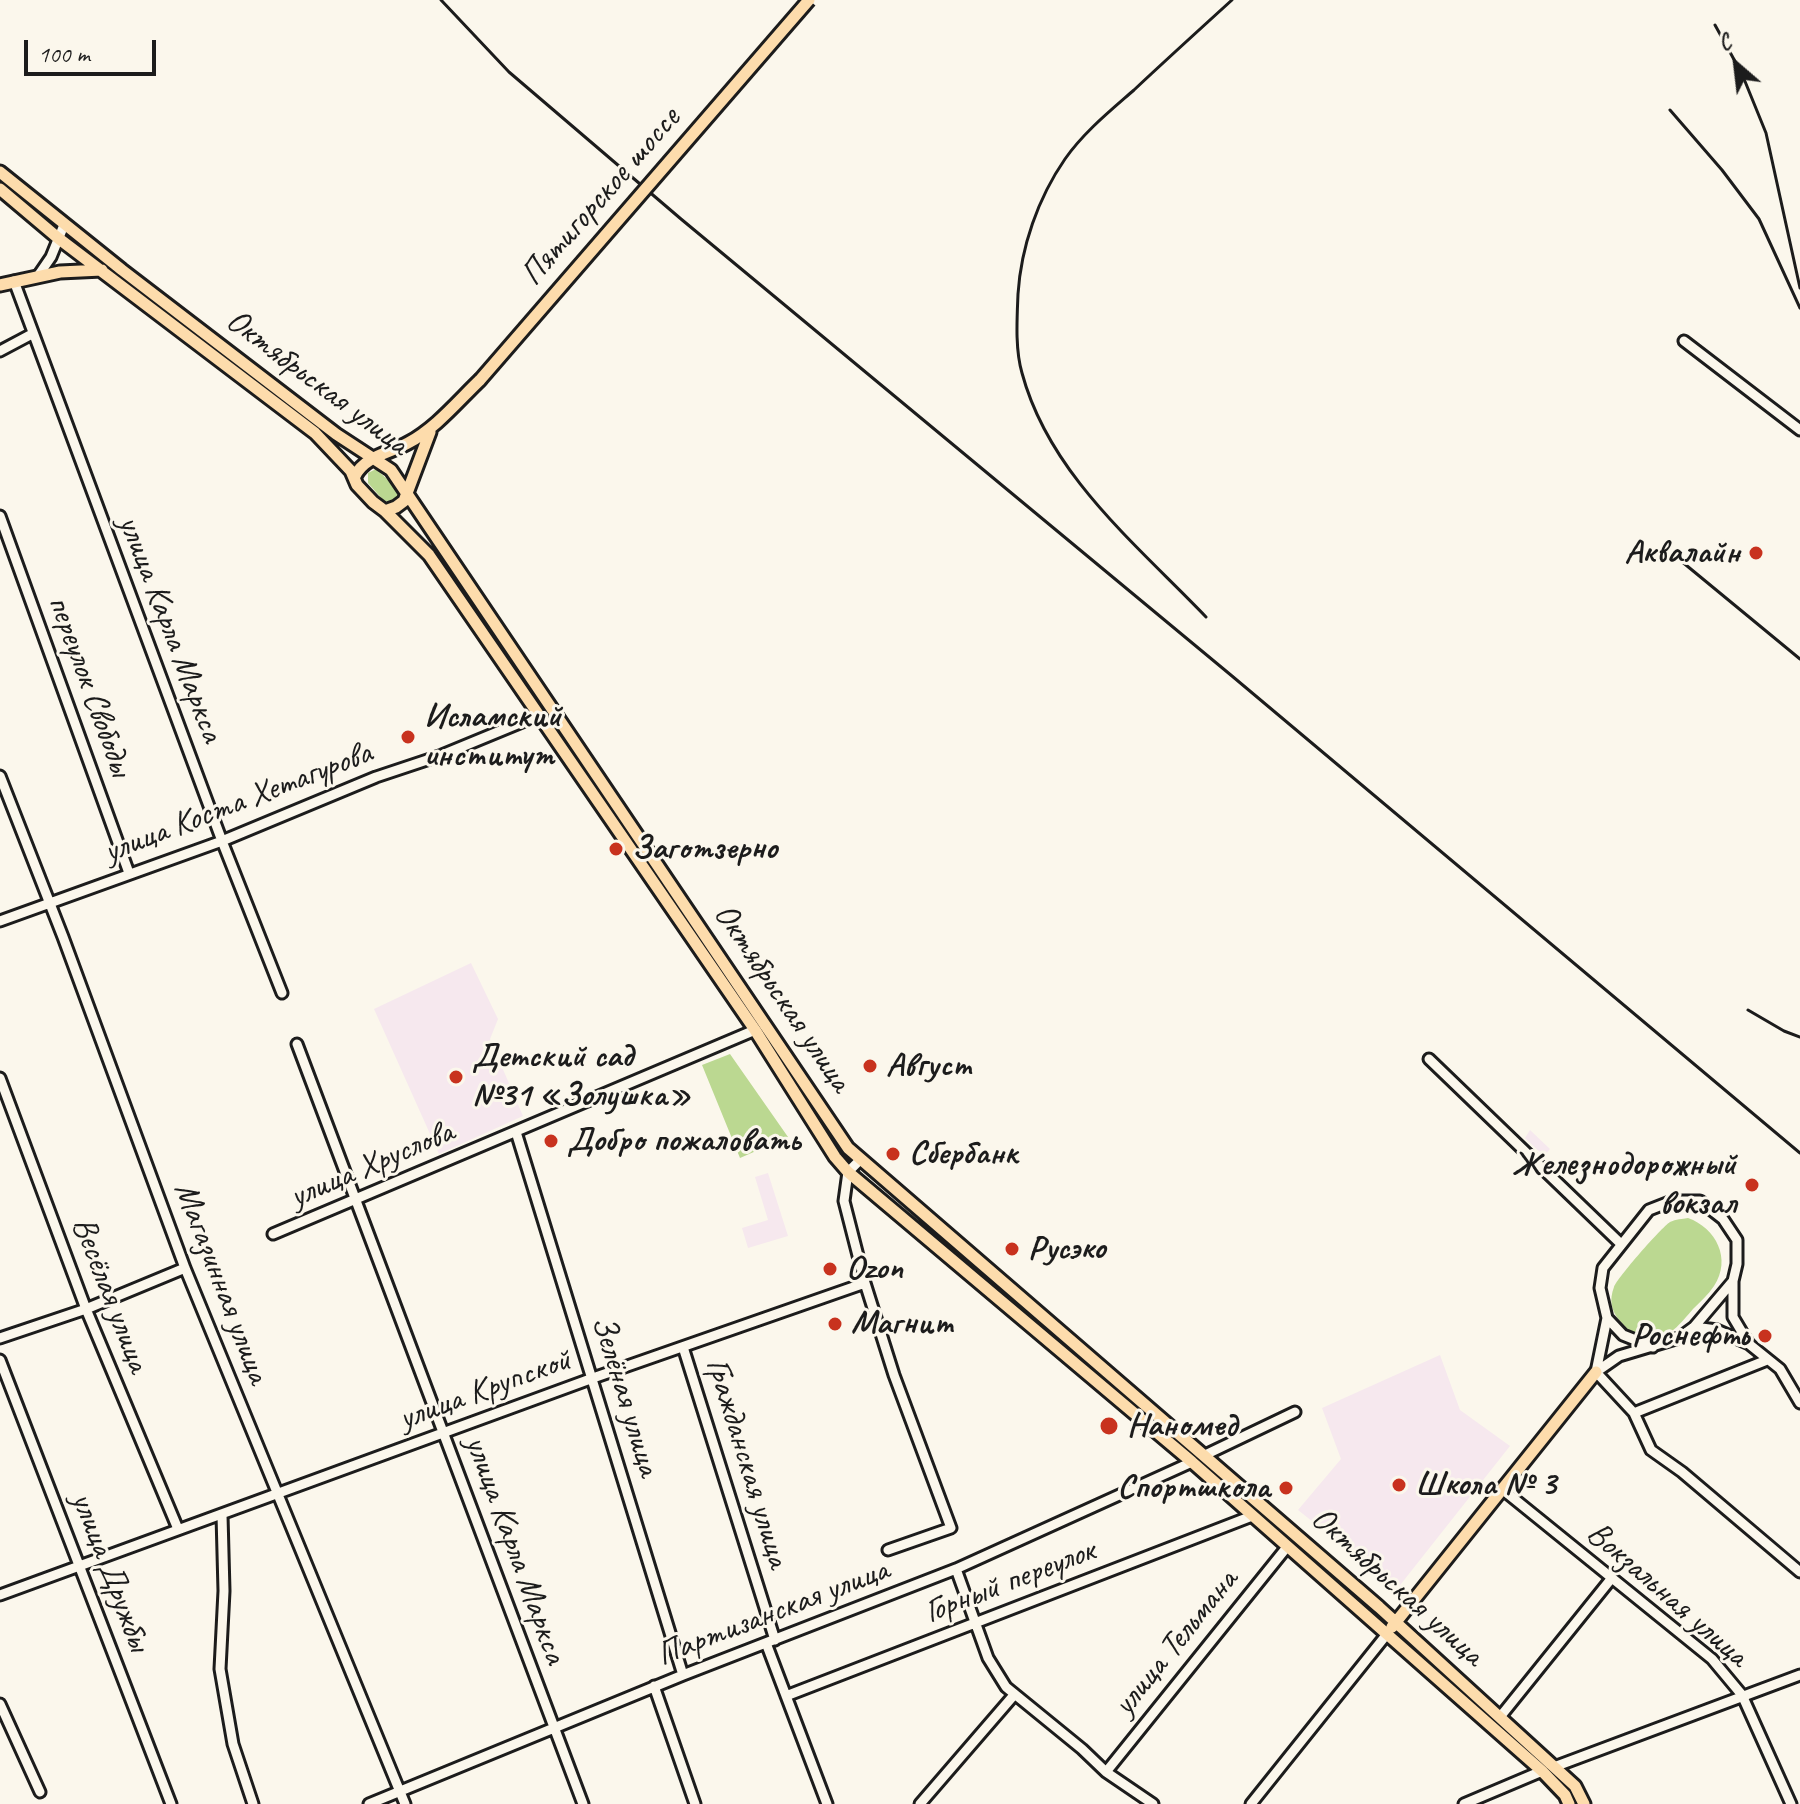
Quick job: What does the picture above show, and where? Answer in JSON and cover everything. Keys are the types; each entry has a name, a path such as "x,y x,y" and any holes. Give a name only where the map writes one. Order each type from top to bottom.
{"main road":[{"name":"Пятигорское шоссе","path":"355,476 363,464 432,428 480,380 809,0"},
{"name":"Октябрьская улица","path":"0,172 64,225 336,434 391,470 842,1139 860,1160 1396,1622 1575,1786 1584,1804"},
{"name":"Октябрьская улица","path":"0,189 99,270 315,433 355,476 360,489 429,555 755,1030 835,1157 848,1172 1192,1462 1542,1771 1565,1795 1569,1804"},
{"path":"0,285 38,276 122,270"},
{"name":"Пятигорское шоссе","path":"385,511 400,504 432,428"},
{"path":"1387,1634 1596,1372"}],"street":[{"path":"38,276 51,257 64,225"},
{"name":"улица Карла Маркса","path":"14,281 222,841 282,993"},
{"path":"0,351 32,334"},
{"path":"1684,341 1800,430"},
{"name":"переулок Свободы","path":"0,516 129,873"},
{"name":"улица Коста Хетагурова","path":"0,921 222,841 376,777 442,755 539,715"},
{"name":"Магазинная улица","path":"0,776 185,1268 405,1804"},
{"name":"улица Хруслова","path":"273,1234 755,1030"},
{"name":"улица Карла Маркса","path":"297,1044 583,1804"},
{"path":"1429,1059 1621,1244"},
{"name":"Весёлая улица","path":"0,1078 86,1309 178,1529"},
{"name":"Зелёная улица","path":"516,1132 683,1675"},
{"path":"860,1160 848,1172 845,1213 894,1375 951,1528 888,1550"},
{"path":"1596,1372 1607,1318 1600,1288 1603,1268 1649,1210 1672,1201 1700,1201 1723,1219 1737,1240 1733,1317 1749,1344 1780,1369 1800,1403"},
{"path":"0,1338 86,1309 185,1268"},
{"path":"1596,1372 1619,1356 1679,1338 1694,1327 1733,1281"},
{"name":"улица Крупской","path":"0,1595 593,1378 865,1283"},
{"path":"1607,1318 1623,1335 1653,1347"},
{"path":"1694,1327 1717,1330 1749,1344"},
{"name":"Гражданская улица","path":"683,1347 786,1696 827,1804"},
{"name":"улица Дружбы","path":"0,1360 171,1804"},
{"path":"1634,1413 1767,1360"},
{"path":"1596,1372 1634,1413 1651,1450 1682,1472 1800,1572"},
{"path":"1205,1455 1295,1412"},
{"name":"Партизанская улица","path":"369,1804 654,1686 956,1569 1192,1462"},
{"name":"Вокзальная улица","path":"1502,1489 1712,1659 1742,1695 1791,1804"},
{"path":"222,1515 224,1591 220,1669 233,1744 253,1804"},
{"name":"Горный переулок","path":"786,1696 1252,1516"},
{"name":"улица Тельмана","path":"1106,1772 1287,1547"},
{"path":"956,1569 988,1658 1014,1695 1106,1772 1153,1804"},
{"path":"1500,1717 1611,1579"},
{"path":"1251,1804 1387,1634"},
{"path":"1554,1767 1800,1675"},
{"path":"654,1686 695,1804"},
{"path":"920,1804 1014,1695"},
{"path":"0,1704 40,1792"},
{"path":"1464,1804 1542,1771"}],"shaded area":[{"name":"Детский сад №31 «Золушка»","path":"471,963 498,1019 490,1039 523,1116 439,1154 374,1009"},
{"path":"1530,1130 1550,1149 1544,1156 1525,1138"},
{"path":"768,1173 788,1236 748,1248 742,1228 768,1220 755,1177"},
{"name":"Школа № 3","path":"1440,1355 1460,1410 1510,1446 1397,1589 1298,1510 1341,1459 1322,1408"}],"green space":[{"path":"376,469 398,489 398,498 391,503 383,500 368,483 368,473"},
{"path":"730,1054 788,1137 740,1158 702,1065"},
{"path":"1688,1218 1706,1229 1718,1246 1721,1255 1719,1276 1709,1292 1671,1332 1651,1341 1643,1340 1630,1332 1615,1313 1611,1301 1614,1287 1665,1226 1672,1221"}],"railway":[{"path":"441,0 509,72 681,219 1800,1153"},
{"path":"1206,617 1098,506 1052,443 1022,373 1017,334 1018,294 1032,224 1065,159 1098,122 1232,0"},
{"path":"1715,25 1742,74 1766,133 1800,288"},
{"path":"1670,110 1759,219 1800,308"},
{"path":"1675,556 1800,659"},
{"path":"1748,1010 1800,1037"}],"place":[{"name":"Аквалайн","path":"1756,553"},
{"name":"Исламский институт","path":"408,737"},
{"name":"Заготзерно","path":"616,849"},
{"name":"Август","path":"870,1066"},
{"name":"Детский сад №31 «Золушка»","path":"456,1077"},
{"name":"Добро пожаловать","path":"551,1141"},
{"name":"Сбербанк","path":"893,1154"},
{"name":"Железнодорожный вокзал","path":"1752,1185"},
{"name":"Русэко","path":"1012,1249"},
{"name":"Ozon","path":"830,1269"},
{"name":"Магнит","path":"835,1324"},
{"name":"Роснефть","path":"1765,1336"},
{"name":"Наномед","path":"1109,1426"},
{"name":"Школа № 3","path":"1399,1485"},
{"name":"Спортшкола","path":"1286,1488"}]}
